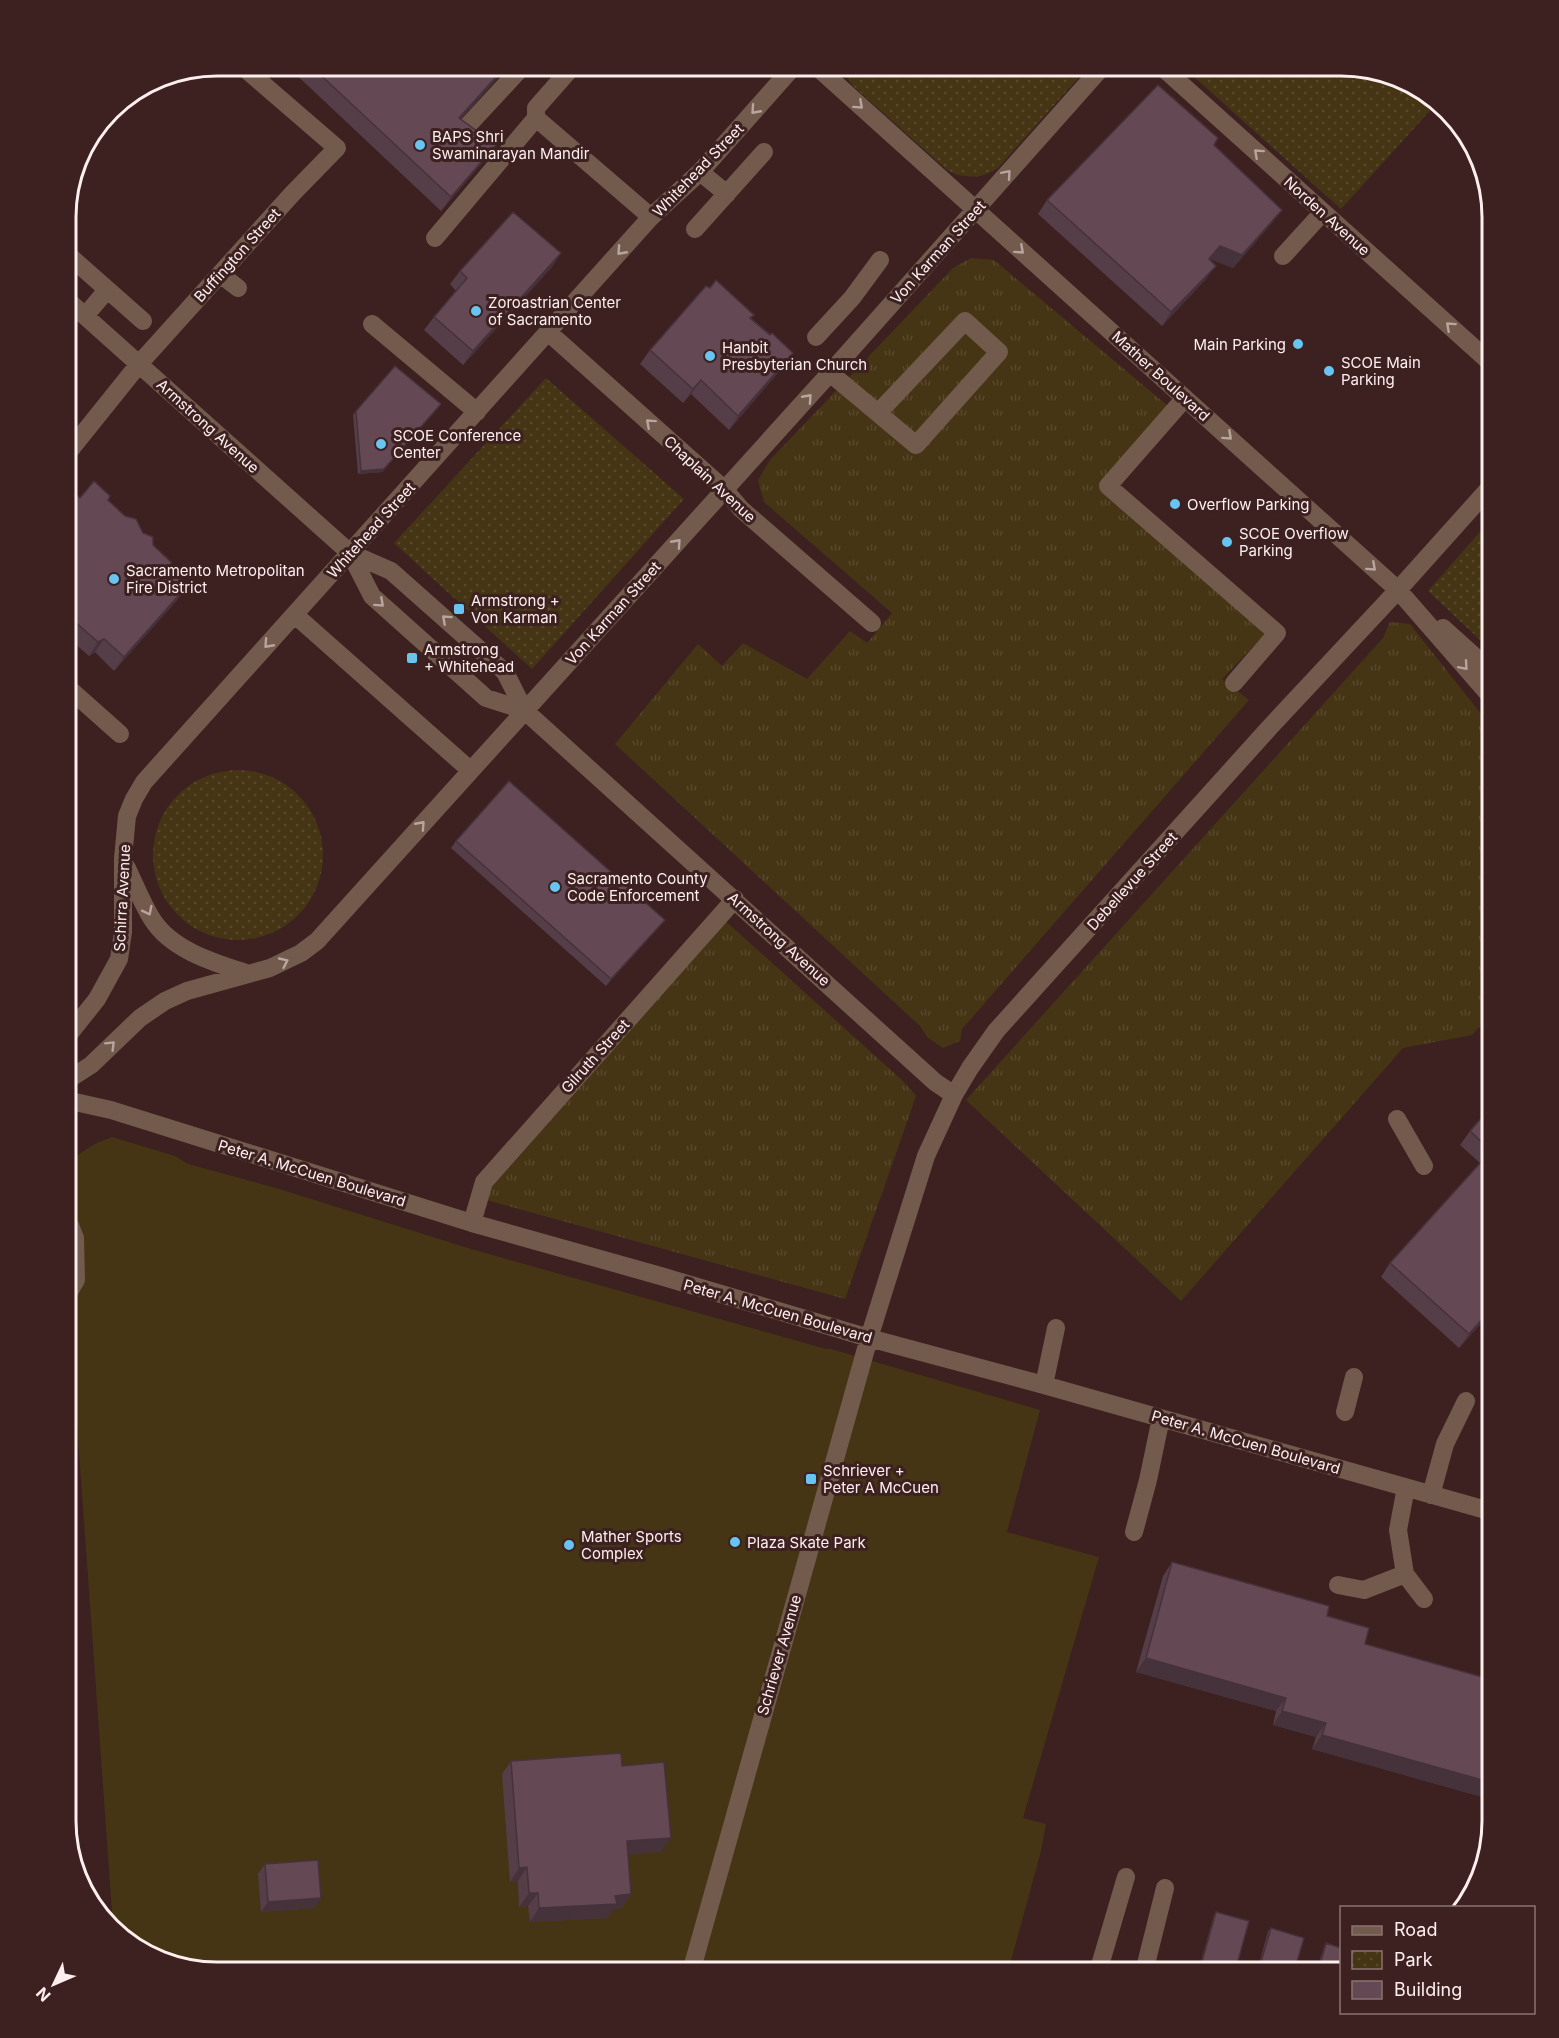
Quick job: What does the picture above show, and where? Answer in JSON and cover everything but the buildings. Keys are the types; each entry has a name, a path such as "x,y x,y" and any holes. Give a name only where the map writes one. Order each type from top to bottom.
{"street":[{"name":"Buffington Street","path":"77,441 139,364 293,193 337,148 255,77"},
{"path":"486,158 460,134 513,77"},
{"path":"563,77 536,108 536,118 651,217"},
{"name":"Whitehead Street","path":"144,782 651,217 700,172 784,77"},
{"name":"Mather Boulevard","path":"828,77 1398,590 1482,686"},
{"name":"Von Karman Street","path":"77,1074 91,1065 140,1018 165,1001 187,991 251,974 288,960 317,940 725,490 1093,77"},
{"name":"Norden Avenue","path":"1173,77 1482,355"},
{"path":"435,237 486,158 536,118"},
{"path":"695,229 764,152"},
{"path":"700,172 727,194"},
{"path":"1283,256 1323,212"},
{"path":"816,337 852,298 880,260"},
{"path":"77,263 143,321"},
{"path":"220,274 238,288"},
{"path":"85,316 107,290"},
{"path":"852,298 877,320"},
{"name":"Armstrong Avenue","path":"77,309 350,554 391,571 505,672 524,710 935,1082 954,1095"},
{"path":"830,373 916,445 999,352 965,321 878,413"},
{"path":"372,324 477,412"},
{"name":"Chaplain Avenue","path":"548,332 725,490 741,509 872,623"},
{"path":"1185,398 1108,486 1277,633 1234,684"},
{"name":"Debellevue Street","path":"869,1338 926,1156 954,1095 996,1031 1482,496"},
{"name":"Armstrong Avenue","path":"350,554 372,596 486,698 524,710"},
{"path":"1398,590 1482,662"},
{"path":"294,615 470,770"},
{"path":"77,696 120,734"},
{"name":"Schirra Avenue","path":"77,1024 97,999 118,959 124,914 123,858 127,816 144,782"},
{"path":"123,858 153,921 168,936 189,951 251,974"},
{"name":"Gilruth Street","path":"472,1223 484,1182 735,899"},
{"name":"Peter A. McCuen Boulevard","path":"77,1102 111,1110 472,1223 869,1338 1482,1509"},
{"path":"1397,1119 1424,1166"},
{"path":"1044,1385 1056,1328"},
{"name":"Schriever Avenue","path":"694,1962 869,1338"},
{"path":"1345,1412 1354,1377"},
{"path":"1431,1495 1445,1444 1466,1401"},
{"path":"1134,1532 1161,1418"},
{"path":"1406,1487 1398,1530 1405,1574 1425,1599"},
{"path":"1338,1585 1364,1590 1405,1574"},
{"path":"1101,1962 1126,1877"},
{"path":"1146,1962 1165,1888"}],"green space":[{"path":"847,77 1079,77 998,168 977,177 957,175 946,169 853,86"},
{"path":"1194,77 1360,78 1396,87 1432,109 1341,209"},
{"path":"971,258 994,260 1174,411 1108,486 1265,634 1222,679 1249,700 962,1029 960,1041 943,1048 927,1037 921,1027 615,744 698,644 722,666 743,643 807,679 850,631 867,643 892,613 764,502 758,480 770,460 953,268"},
{"path":"546,378 684,499 532,669 394,543"},
{"path":"1482,530 1482,642 1428,591"},
{"path":"1390,622 1410,624 1482,715 1482,1024 1472,1035 1403,1048 1181,1301 966,1100 1383,638"},
{"path":"238,770 270,777 285,784 298,795 309,808 316,823 323,855 316,887 309,902 298,915 285,926 270,933 238,940 206,933 191,926 178,915 167,902 160,887 153,855 160,823 167,808 178,795 191,784 206,777"},
{"path":"720,916 903,1081 916,1096 845,1299 479,1198"},
{"name":"Mather Sports Complex","path":"112,1137 175,1156 188,1164 276,1188 471,1249 1040,1410 1007,1532 1099,1557 1023,1818 1046,1824 1041,1851 1011,1962 217,1962 181,1957 163,1951 124,1927 112,1915 77,1424 77,1156 99,1142"}],"place":[{"name":"BAPS Shri Swaminarayan Mandir","path":"420,145"},
{"name":"Zoroastrian Center of Sacramento","path":"476,311"},
{"name":"Main Parking","path":"1298,344"},
{"name":"Hanbit Presbyterian Church","path":"710,356"},
{"name":"SCOE Main Parking","path":"1329,371"},
{"name":"SCOE Conference Center","path":"381,444"},
{"name":"Overflow Parking","path":"1175,504"},
{"name":"SCOE Overflow Parking","path":"1227,542"},
{"name":"Sacramento Metropolitan Fire District","path":"114,579"},
{"name":"Armstrong + Von Karman","path":"459,609"},
{"name":"Armstrong + Whitehead","path":"412,658"},
{"name":"Sacramento County Code Enforcement","path":"555,887"},
{"name":"Schriever + Peter A McCuen","path":"811,1479"},
{"name":"Plaza Skate Park","path":"735,1542"},
{"name":"Mather Sports Complex","path":"569,1545"}]}
